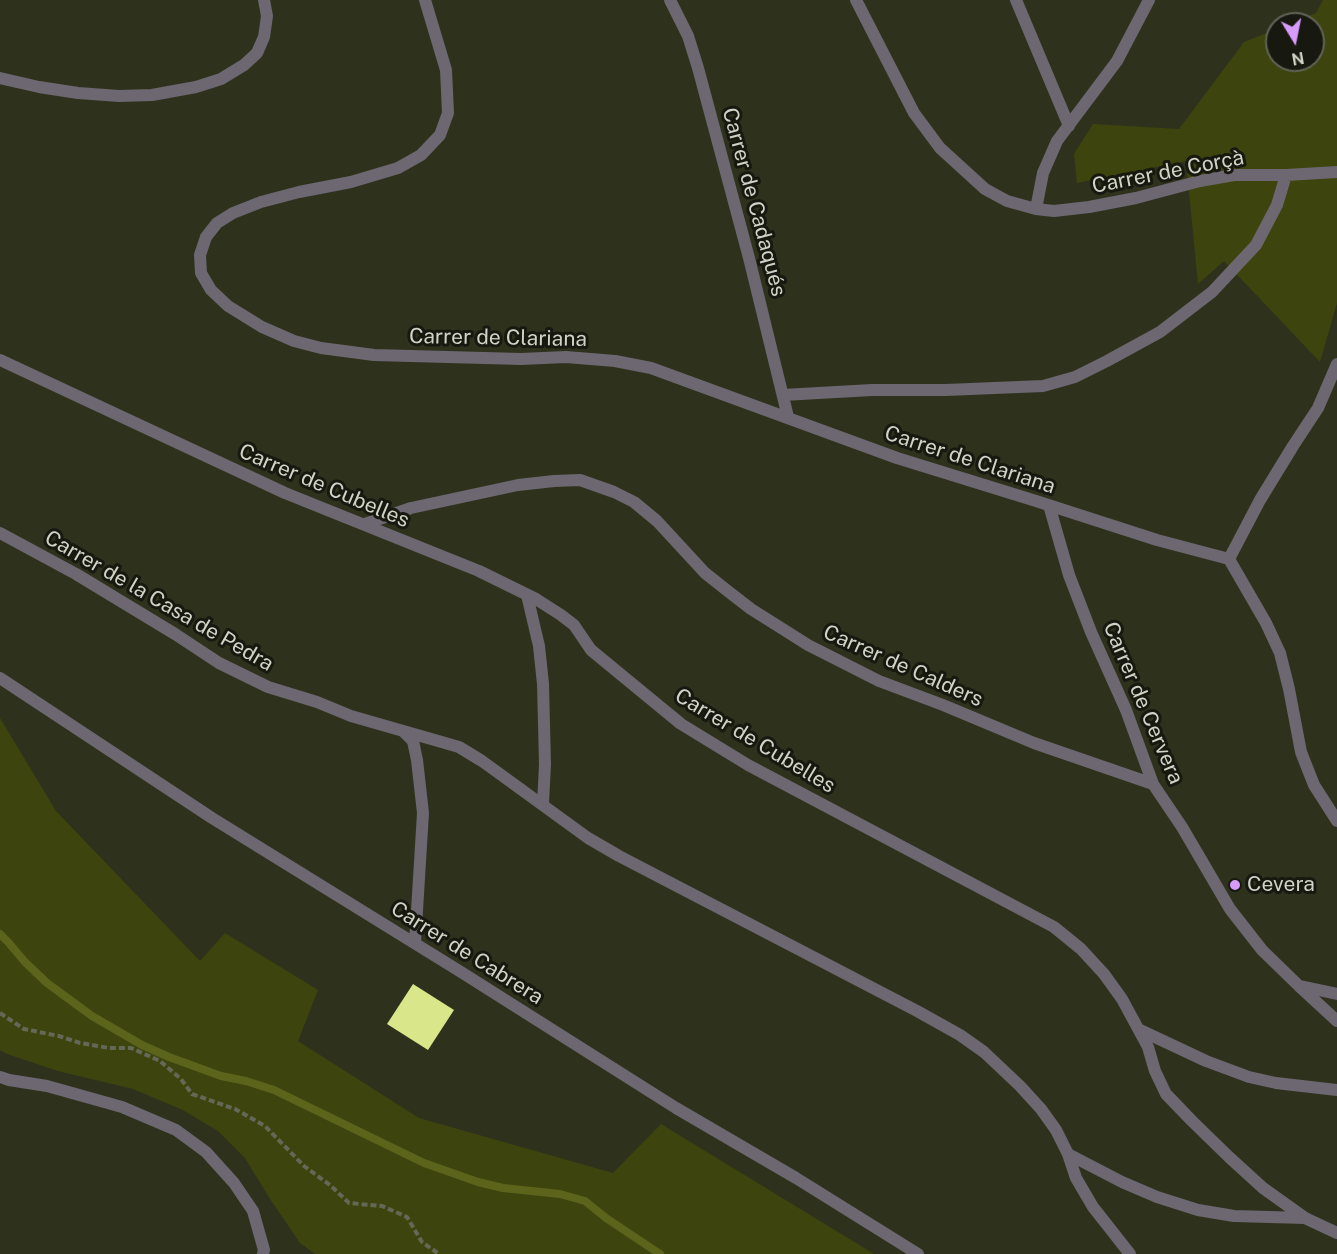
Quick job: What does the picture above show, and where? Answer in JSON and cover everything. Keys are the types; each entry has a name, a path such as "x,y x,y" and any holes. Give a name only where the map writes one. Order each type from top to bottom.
{"street":[{"path":"0,78 78,93 119,96 152,95 196,87 221,79 244,65 256,52 264,37 267,16 264,0"},
{"name":"Carrer de Clariana","path":"425,0 446,70 448,113 440,135 421,155 398,168 351,182 261,202 233,213 217,223 206,237 200,255 201,273 211,290 228,306 262,327 294,341 321,348 374,355 521,359 566,357 615,361 651,368 897,458 1157,540 1229,559"},
{"name":"Carrer de Cadaqués","path":"670,0 688,36 698,68 749,258 788,417"},
{"name":"Carrer de Corçà","path":"856,0 914,112 940,148 985,189 1006,201 1054,211 1136,198 1200,181 1234,175 1337,172"},
{"path":"1016,0 1069,126"},
{"path":"1036,209 1043,173 1057,141 1116,61 1149,0"},
{"path":"783,395 1043,386 1075,376 1160,332 1212,292 1256,245 1277,206 1286,175"},
{"name":"Carrer de Cubelles","path":"0,360 285,493 479,571 527,595 574,625 591,650 681,724 767,776 1054,927 1081,949 1104,974 1122,999 1148,1047 1155,1071 1166,1094 1263,1188 1305,1218"},
{"path":"1337,364 1318,408 1260,500 1229,559 1266,623 1280,653 1301,752 1314,785 1337,821"},
{"name":"Carrer de Calders","path":"365,524 411,508 518,485 580,480 634,502 657,521 705,573 751,609 808,645 879,681 1034,743 1153,784"},
{"name":"Carrer de Cervera","path":"1049,505 1069,575 1091,632 1126,710 1153,784 1182,827 1230,909 1262,950 1337,1021"},
{"name":"Carrer de la Casa de Pedra","path":"0,533 76,574 219,663 268,687 317,702 351,716 403,731"},
{"path":"527,595 539,646 543,684 545,764 543,804"},
{"name":"Carrer de Cabrera","path":"0,678 212,818 676,1107 918,1254"},
{"path":"403,731 459,747 543,804 588,838 917,1011 960,1035 984,1052 1034,1101 1056,1130 1068,1154 1076,1178 1093,1207 1130,1254"},
{"path":"403,731 412,741 417,760 423,813 415,944"},
{"path":"1299,986 1337,994"},
{"path":"1140,1030 1206,1061 1249,1077 1276,1083 1337,1090"},
{"path":"0,1077 46,1086 122,1107 176,1130 206,1152 234,1183 253,1211 264,1250 263,1254"},
{"path":"1068,1154 1122,1182 1157,1197 1198,1210 1234,1216 1305,1218 1337,1233"}],"path":[{"path":"0,1013 24,1029 80,1043 131,1048 160,1061 181,1079 192,1094 235,1109 265,1126 304,1166 330,1185 349,1203 382,1206 407,1217 422,1242 439,1254"}],"green space":[{"path":"1323,0 1337,0 1337,303 1320,362 1224,261 1198,284 1186,161 1077,183 1074,154 1093,124 1179,129 1244,42 1265,34 1265,72 1325,72 1325,12 1317,12"},
{"path":"0,718 56,811 200,961 225,933 318,990 298,1041 419,1118 613,1173 661,1124 874,1254 315,1254 300,1243 245,1158 218,1131 183,1110 133,1089 58,1071 0,1050"}],"building":[{"path":"413,984 454,1010 428,1050 387,1024"}],"waterway":[{"path":"0,934 47,983 92,1016 142,1045 221,1076 274,1090 424,1163 478,1182 503,1188 560,1194 585,1201 660,1254"}],"place":[{"name":"Cevera","path":"1235,885"}]}
